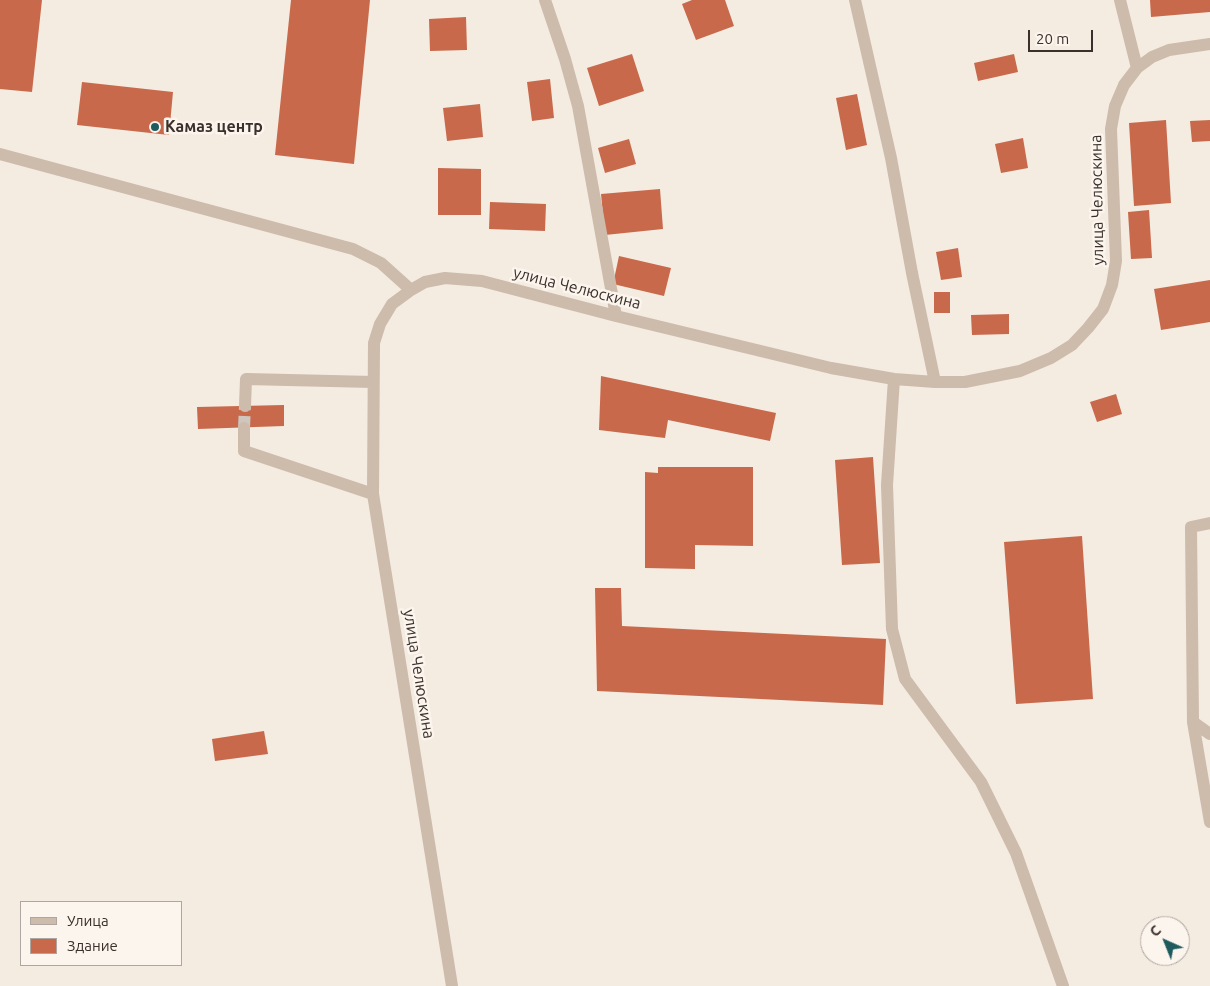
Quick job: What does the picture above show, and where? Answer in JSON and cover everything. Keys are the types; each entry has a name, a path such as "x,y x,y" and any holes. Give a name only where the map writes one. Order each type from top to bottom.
{"street":[{"path":"545,0 565,59 578,106 616,316"},
{"path":"855,0 891,158 912,273 935,382"},
{"path":"1120,0 1137,68 1169,50 1210,44"},
{"name":"улица Челюскина","path":"452,986 373,494 374,343 380,324 392,304 425,282 445,278 482,281 616,316 831,368 894,379 965,382 1020,370 1051,358 1072,345 1103,309 1112,286 1116,261 1111,129 1115,106 1124,85 1137,68"},
{"path":"0,154 353,249 381,263 411,290"},
{"path":"245,406 246,379 374,382"},
{"path":"894,379 887,485 892,629 903,671 906,679 981,782 1016,853 1063,986"},
{"path":"244,428 244,450 373,494"},
{"path":"1210,523 1191,527 1193,722 1210,822"},
{"path":"1193,722 1210,734"}],"building":[{"path":"0,0 42,0 32,92 0,89"},
{"path":"291,0 370,0 354,164 275,155"},
{"path":"692,0 725,0 734,26 696,40 682,4"},
{"path":"1150,0 1210,0 1210,12 1151,17"},
{"path":"466,17 467,50 430,51 429,19"},
{"path":"632,54 644,91 599,106 587,68"},
{"path":"1014,54 1018,72 978,81 974,63"},
{"path":"550,79 554,118 532,121 527,82"},
{"path":"82,82 173,92 169,135 77,125"},
{"path":"857,94 867,145 846,150 836,98"},
{"path":"480,104 483,137 447,141 443,108"},
{"path":"1166,120 1171,203 1134,206 1129,123"},
{"path":"1210,120 1210,141 1192,142 1190,121"},
{"path":"1023,138 1028,168 1001,173 995,144"},
{"path":"629,139 636,164 605,173 598,148"},
{"path":"438,168 481,169 481,215 438,215"},
{"path":"660,189 663,229 605,235 601,194"},
{"path":"490,202 546,204 545,231 489,229"},
{"path":"1149,210 1152,258 1131,259 1128,212"},
{"path":"958,248 962,277 941,280 936,252"},
{"path":"619,256 671,268 664,296 613,284"},
{"path":"1210,280 1210,322 1161,330 1154,289"},
{"path":"934,292 950,292 950,313 934,313"},
{"path":"1009,314 1009,334 972,335 971,315"},
{"path":"601,376 776,413 770,441 668,420 665,438 599,430"},
{"path":"1116,394 1122,414 1097,422 1090,402"},
{"path":"284,405 284,426 198,429 197,407"},
{"path":"873,457 880,563 842,565 835,460"},
{"path":"658,467 753,467 753,546 695,545 695,569 645,568 645,472 658,473"},
{"path":"1082,536 1093,699 1016,704 1004,542"},
{"path":"595,588 621,588 622,626 886,639 883,705 597,691"},
{"path":"264,731 268,754 215,761 212,739"}],"tunnel":[{"path":"244,428 245,406"}],"place":[{"name":"Камаз центр","path":"155,127"}]}
